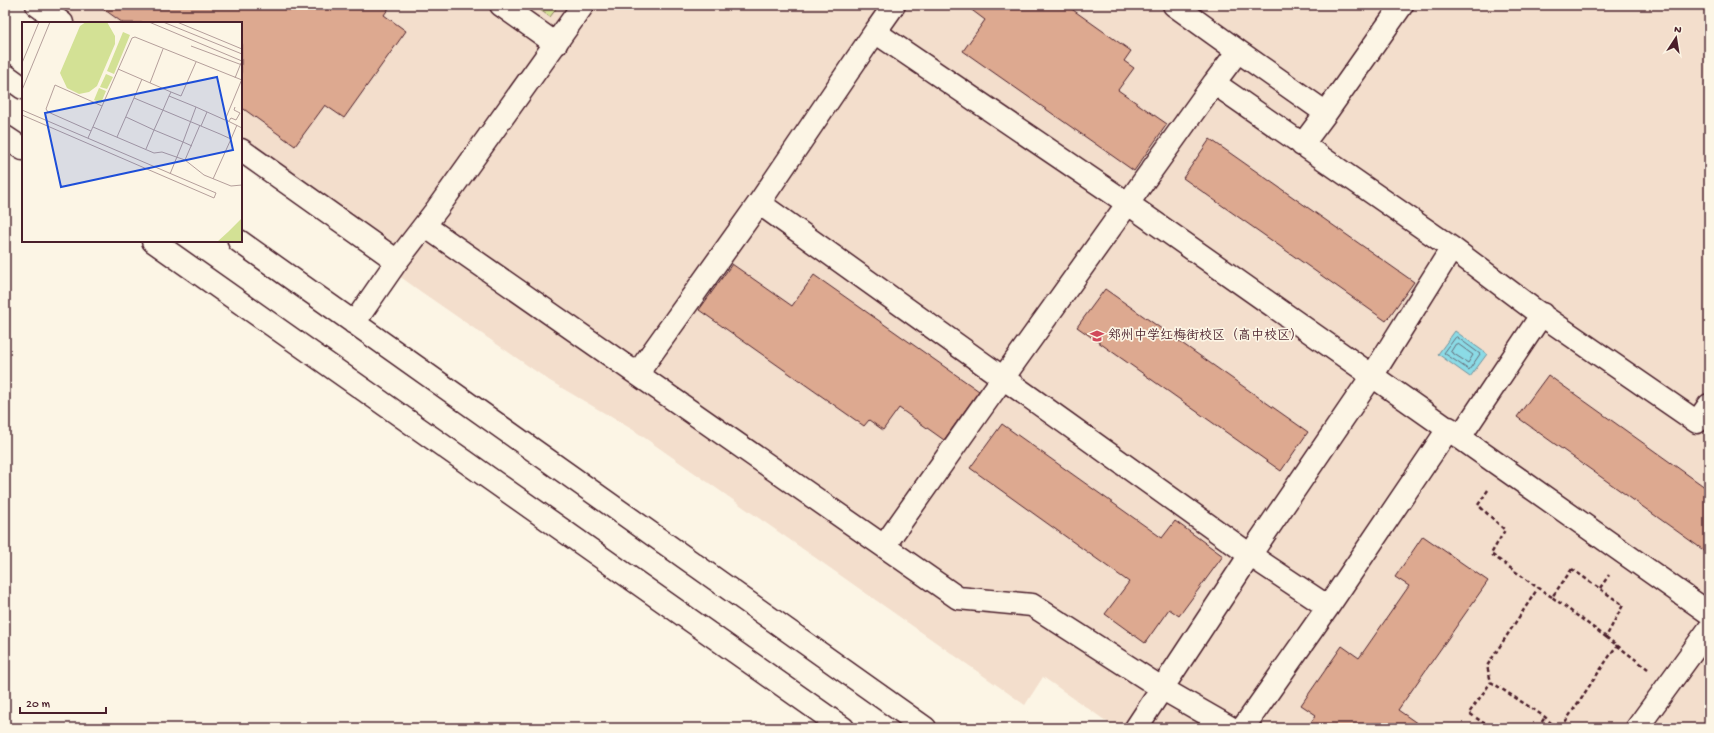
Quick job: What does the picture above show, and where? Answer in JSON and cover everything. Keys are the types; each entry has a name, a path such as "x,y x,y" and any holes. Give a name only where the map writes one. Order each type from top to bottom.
{"street":[{"path":"37,5 61,22"},
{"path":"501,5 556,44"},
{"path":"354,323 397,261 425,226 583,5"},
{"path":"637,374 759,203 894,5"},
{"path":"1174,5 1326,113"},
{"path":"1302,145 1402,5"},
{"path":"875,32 1127,203 1709,613"},
{"path":"884,546 1002,377 1238,51"},
{"path":"5,75 22,87"},
{"path":"1214,83 1452,248 1542,314 1705,420"},
{"path":"5,136 22,148"},
{"path":"242,151 397,261"},
{"path":"759,203 1250,555 1328,607"},
{"path":"425,226 958,598 1032,605 1163,689 1231,728"},
{"path":"154,242 843,728"},
{"path":"240,242 925,728"},
{"path":"1136,728 1250,555 1372,376 1452,248"},
{"path":"1243,728 1328,607 1542,314"},
{"path":"1637,728 1709,629"}],"path":[{"path":"1503,467 1478,505 1505,530 1491,554 1552,597 1668,684"},
{"path":"1552,597 1572,569 1623,605 1606,637"},
{"path":"1538,588 1486,666 1492,682 1545,717 1556,728"},
{"path":"1561,728 1617,645"},
{"path":"1491,728 1469,713 1492,682"},
{"path":"1538,728 1545,717"}],"shaded area":[{"name":"郑州中学红梅街校区（高中校区）","path":"22,5 1709,5 1709,728 1116,728 1043,677 1025,705 635,431 550,381 420,291 242,163 242,22 46,22"}],"green space":[{"path":"533,5 559,5 550,17"}],"water":[{"path":"1455,331 1487,354 1470,377 1438,354"}],"building":[{"path":"98,5 391,5 384,15 406,31 344,118 325,105 295,146 242,108 242,22 122,22"},
{"path":"965,5 1066,5 1131,51 1124,61 1134,68 1118,90 1167,124 1134,171 963,51 985,20"},
{"path":"1210,139 1414,282 1386,321 1183,178"},
{"path":"732,264 792,306 814,275 979,391 944,440 899,408 883,430 869,420 864,426 699,310"},
{"path":"1105,289 1308,432 1281,471 1077,327"},
{"path":"1548,375 1709,490 1709,554 1517,417"},
{"path":"1002,424 1162,538 1175,521 1223,556 1179,616 1169,609 1145,643 1105,614 1129,582 970,468"},
{"path":"1423,536 1488,581 1398,710 1424,728 1307,728 1316,715 1301,705 1342,646 1359,658 1409,586 1395,577"}],"place":[{"name":"郑州中学红梅街校区（高中校区）","path":"1097,336"}]}
